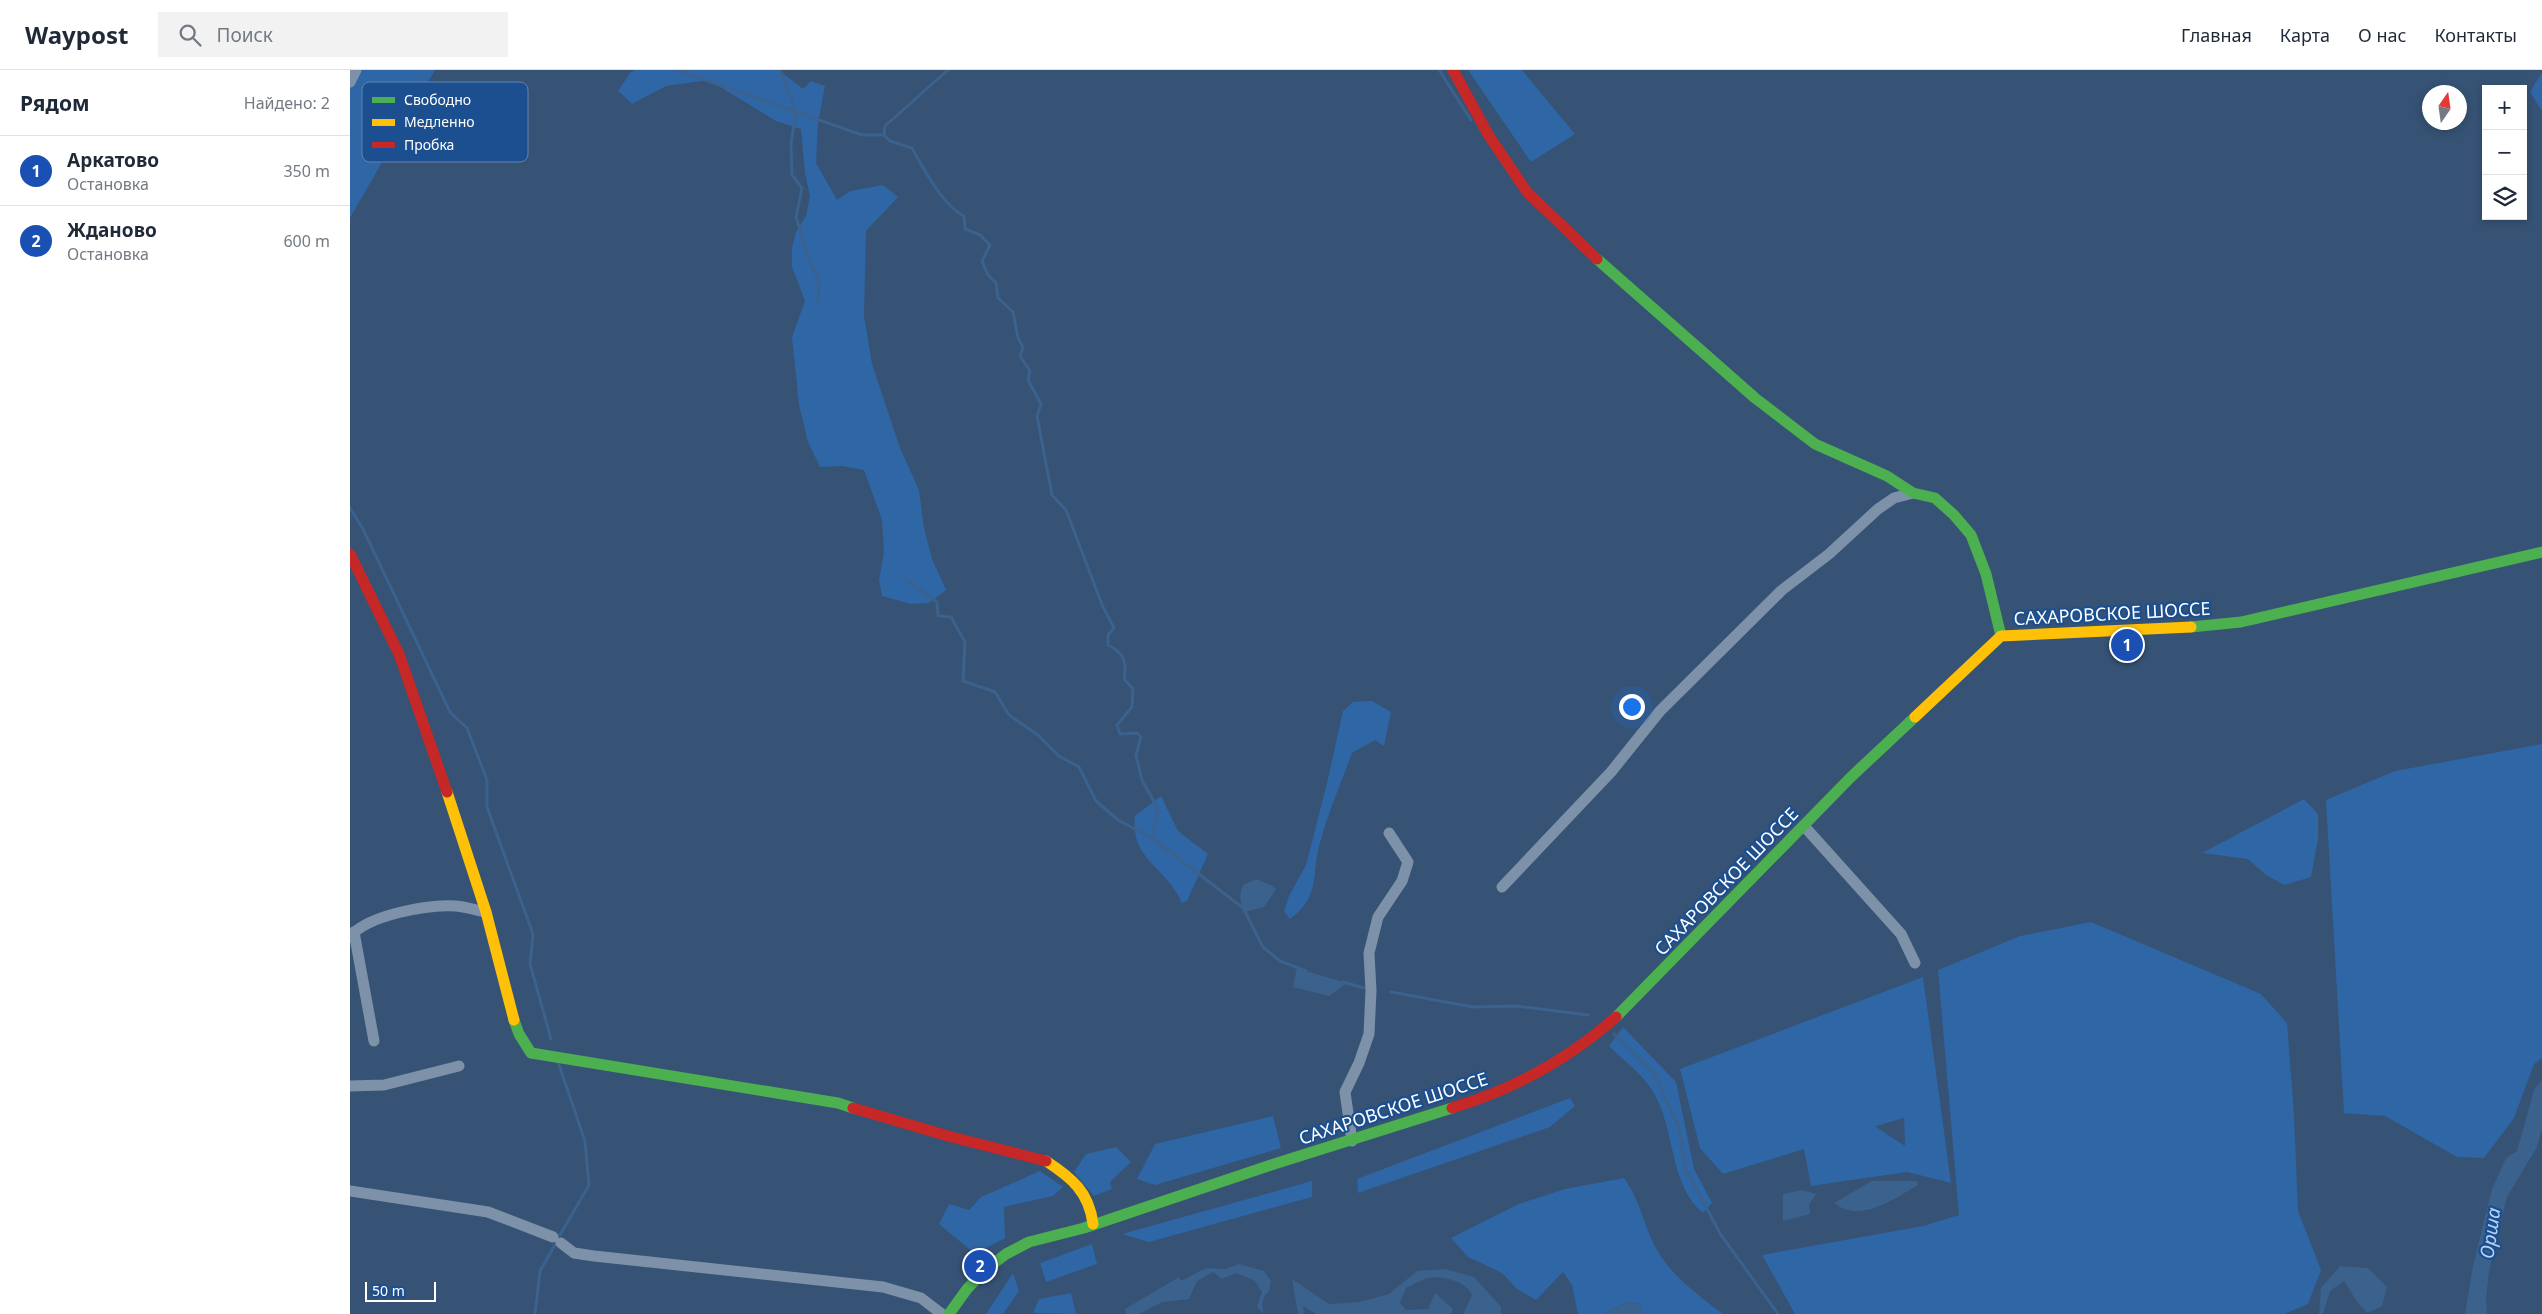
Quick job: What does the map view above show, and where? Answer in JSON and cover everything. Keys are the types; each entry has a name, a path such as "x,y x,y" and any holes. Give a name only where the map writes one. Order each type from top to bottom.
{"street":[{"path":"350,82 356,70"},
{"path":"1454,70 1489,136 1527,192 1581,245 1790,426 1815,444 1887,476 1913,493 1935,498 1954,514 1970,535 1986,574 2001,636"},
{"path":"1502,887 1611,772 1660,710 1782,590 1829,554 1878,509 1894,498 1913,493"},
{"name":"САХАРОВСКОЕ ШОССЕ","path":"949,1314 975,1279 1006,1254 1035,1239 1093,1224 1491,1096 1535,1075 1576,1049 1634,1000 1915,715 2001,636 2167,630 2241,622 2542,552"},
{"path":"350,554 399,654 486,912 514,1020 519,1034 531,1053 838,1103 948,1136 1044,1160 1064,1172 1077,1184 1092,1208 1093,1224"},
{"path":"1804,826 1901,934 1916,963"},
{"path":"1352,1141 1345,1092 1360,1063 1369,1034 1371,992 1369,953 1378,917 1402,880 1408,862 1389,834"},
{"path":"374,1041 352,935 371,920 428,908 455,906 486,912"},
{"path":"350,1086 384,1085 460,1066"},
{"path":"350,1191 414,1199 488,1212 557,1240 574,1253 883,1287 921,1298 942,1314"}],"shaded area":[{"path":"350,70 435,70 428,82 362,82 362,162 382,162 350,218"},
{"path":"635,70 779,70 803,89 811,81 825,86 818,123 816,163 837,200 850,191 883,185 898,197 866,231 864,316 872,364 900,448 919,490 924,528 932,559 946,590 929,603 911,604 882,596 879,580 884,553 882,520 864,470 842,466 820,467 808,442 799,405 792,337 805,301 792,267 792,247 796,232 806,216 810,196 805,173 801,129 776,121 709,80 666,86 632,104 618,91 630,73"},
{"path":"1468,70 1522,70 1575,134 1531,162"},
{"path":"2542,72 2542,111 2530,92"},
{"path":"1372,701 1391,712 1384,746 1375,740 1352,753 1323,832 1317,854 1311,893 1300,911 1290,919 1284,911 1289,896 1306,865 1343,711 1353,702"},
{"path":"2542,744 2542,1058 2534,1064 2514,1118 2484,1158 2457,1157 2385,1116 2344,1113 2326,800 2395,771"},
{"path":"1161,796 1178,831 1208,854 1187,901 1182,903 1175,890 1143,853 1135,831 1135,816"},
{"path":"2304,799 2318,814 2318,839 2311,877 2284,885 2266,875 2248,859 2202,853"},
{"path":"2091,922 2261,994 2287,1023 2294,1115 2298,1211 2321,1270 2308,1304 2284,1314 1795,1314 1762,1255 1923,1226 1959,1215 1938,970 2020,936"},
{"path":"1923,977 1951,1183 1907,1172 1811,1186 1804,1149 1723,1174 1700,1148 1680,1069","holes":["1904,1118 1905,1146 1876,1127 1876,1126"]},
{"path":"1623,1027 1676,1082 1694,1169 1712,1203 1703,1213 1692,1201 1684,1187 1660,1105 1652,1090 1638,1073 1609,1046"},
{"path":"1570,1098 1575,1106 1550,1127 1358,1193 1357,1179"},
{"path":"1273,1116 1281,1148 1155,1185 1137,1179 1155,1144"},
{"path":"1116,1147 1131,1162 1110,1182 1112,1189 1094,1196 1074,1172 1086,1154"},
{"path":"1040,1171 1063,1187 1053,1196 1004,1207 1005,1238 975,1254 939,1224 949,1204 969,1210 981,1197"},
{"path":"1624,1178 1636,1200 1651,1238 1664,1261 1692,1289 1723,1314 1643,1314 1640,1304 1628,1302 1603,1314 1578,1314 1572,1285 1563,1272 1536,1300 1517,1289 1502,1273 1468,1257 1451,1238 1519,1204 1565,1189"},
{"path":"1312,1181 1312,1197 1149,1242 1122,1234"},
{"path":"1092,1244 1097,1264 1046,1282 1040,1263"},
{"path":"1013,1273 1019,1291 1003,1314 986,1314"},
{"path":"1071,1293 1076,1314 1033,1313 1039,1299"}],"water":[{"path":"1256,879 1276,889 1264,907 1245,912 1240,896 1243,885"},
{"path":"1297,968 1347,983 1329,996 1293,987"},
{"name":"Орша","path":"2542,1080 2542,1129 2537,1147 2507,1197 2489,1271 2486,1300 2487,1314 2465,1314 2473,1266 2492,1189 2506,1158 2517,1151 2534,1090"},
{"path":"1872,1181 1917,1181 1918,1185 1888,1202 1866,1210 1844,1209 1834,1203"},
{"path":"1802,1190 1816,1194 1809,1205 1810,1214 1783,1221 1783,1194"},
{"path":"1239,1264 1264,1271 1271,1281 1269,1292 1266,1294 1263,1302 1264,1314 1257,1307 1262,1292 1255,1281 1236,1273 1222,1279 1213,1272 1197,1281 1189,1299 1162,1302 1139,1314 1126,1314 1125,1309 1179,1277 1181,1281 1206,1268 1225,1269"},
{"path":"2340,1266 2368,1268 2387,1287 2382,1306 2368,1313 2357,1302 2344,1281 2330,1291 2323,1314 2319,1314 2321,1288"},
{"path":"1445,1269 1474,1277 1501,1307 1501,1314 1463,1314 1472,1295 1469,1290 1454,1280 1429,1278 1406,1288 1400,1303 1406,1310 1428,1309 1435,1293 1453,1309 1451,1314 1316,1314 1303,1306 1304,1314 1298,1314 1292,1279 1329,1304 1359,1302 1389,1294 1417,1271"},
{"path":"1628,1302 1640,1304 1643,1314 1603,1314"}],"waterway":[{"path":"677,70 862,135 884,135 890,141 912,148 941,195 956,211 964,216 965,229 980,235 990,245 982,261 988,275 996,283 998,298 1013,312 1018,338 1023,347 1020,356 1030,371 1028,380 1041,404 1037,416 1052,495 1066,510 1103,607 1114,628 1108,635 1108,645 1118,651 1123,658 1125,667 1124,679 1133,689 1132,707 1117,725 1120,734 1137,733 1141,737 1136,755 1142,780 1158,809 1152,838 1243,908 1263,947 1280,961 1306,971"},
{"path":"780,70 796,111 791,144 792,175 802,188 796,217 808,256 819,282 818,305"},
{"path":"884,135 885,126 948,70"},
{"path":"1439,70 1471,120"},
{"path":"350,508 363,529 450,712 467,728 487,780 487,807 533,934 530,964 551,1039"},
{"path":"905,579 937,602 938,616 951,617 965,642 963,681 995,692 1009,715 1038,735 1059,756 1079,767 1096,801 1118,820 1152,838"},
{"path":"1343,982 1364,988"},
{"path":"1391,992 1473,1007 1516,1006 1588,1015"},
{"path":"1614,1034 1654,1073 1679,1128 1686,1170 1721,1235 1778,1314"},
{"path":"558,1062 585,1141 589,1185 560,1235"},
{"path":"535,1314 540,1271 556,1243"}],"traffic: fast":[{"path":"1597,259 1755,398 1815,444 1887,476 1913,493 1935,498 1954,515 1971,535 1986,574 2001,636"},
{"path":"2191,627 2241,622 2542,552"},
{"path":"1616,1017 1851,777 1915,717"},
{"path":"514,1020 519,1034 531,1053 838,1103 853,1108"},
{"path":"949,1314 967,1289 985,1270 1006,1254 1029,1242 1084,1228 1271,1165 1452,1108"}],"traffic: slow":[{"path":"1915,717 2001,636 2191,627"},
{"path":"447,792 486,912 514,1020"},
{"path":"1046,1161 1078,1187 1088,1203 1093,1224"}],"traffic: jam":[{"path":"1453,70 1489,136 1527,192 1597,259"},
{"path":"350,554 399,654 447,792"},
{"path":"1452,1108 1497,1092 1539,1072 1579,1047 1616,1017"},
{"path":"853,1108 948,1136 1046,1161"}],"place":[{"name":"Аркатово","path":"2127,645"},
{"name":"Жданово","path":"980,1266"}]}
